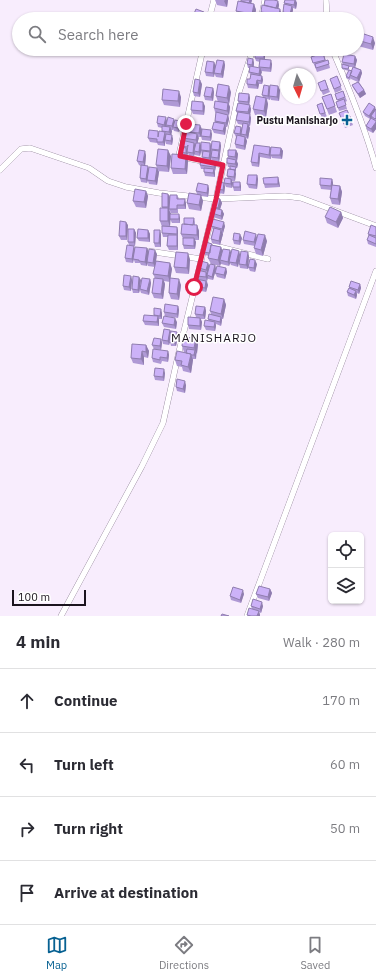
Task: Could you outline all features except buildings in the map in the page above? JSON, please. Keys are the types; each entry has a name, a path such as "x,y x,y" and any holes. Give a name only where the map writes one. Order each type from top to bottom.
{"street":[{"path":"211,12 214,0"},
{"path":"262,12 265,0"},
{"path":"326,0 327,12"},
{"path":"201,56 179,155 181,157 223,165"},
{"path":"61,616 142,466 163,423 216,199 239,92 251,56"},
{"path":"335,56 367,134 376,168"},
{"path":"0,170 21,149 30,148 89,168 108,181 126,187 159,193 216,199 285,196 301,198 376,226"},
{"path":"205,244 268,259"},
{"path":"138,249 201,260"},
{"path":"247,616 376,271"}],"place":[{"name":"Pustu Manisharjo","path":"347,120"}],"district":[{"name":"MANISHARJO","path":"214,338"}],"route":[{"path":"186,124 179,155 181,157 223,165 194,287"}]}
